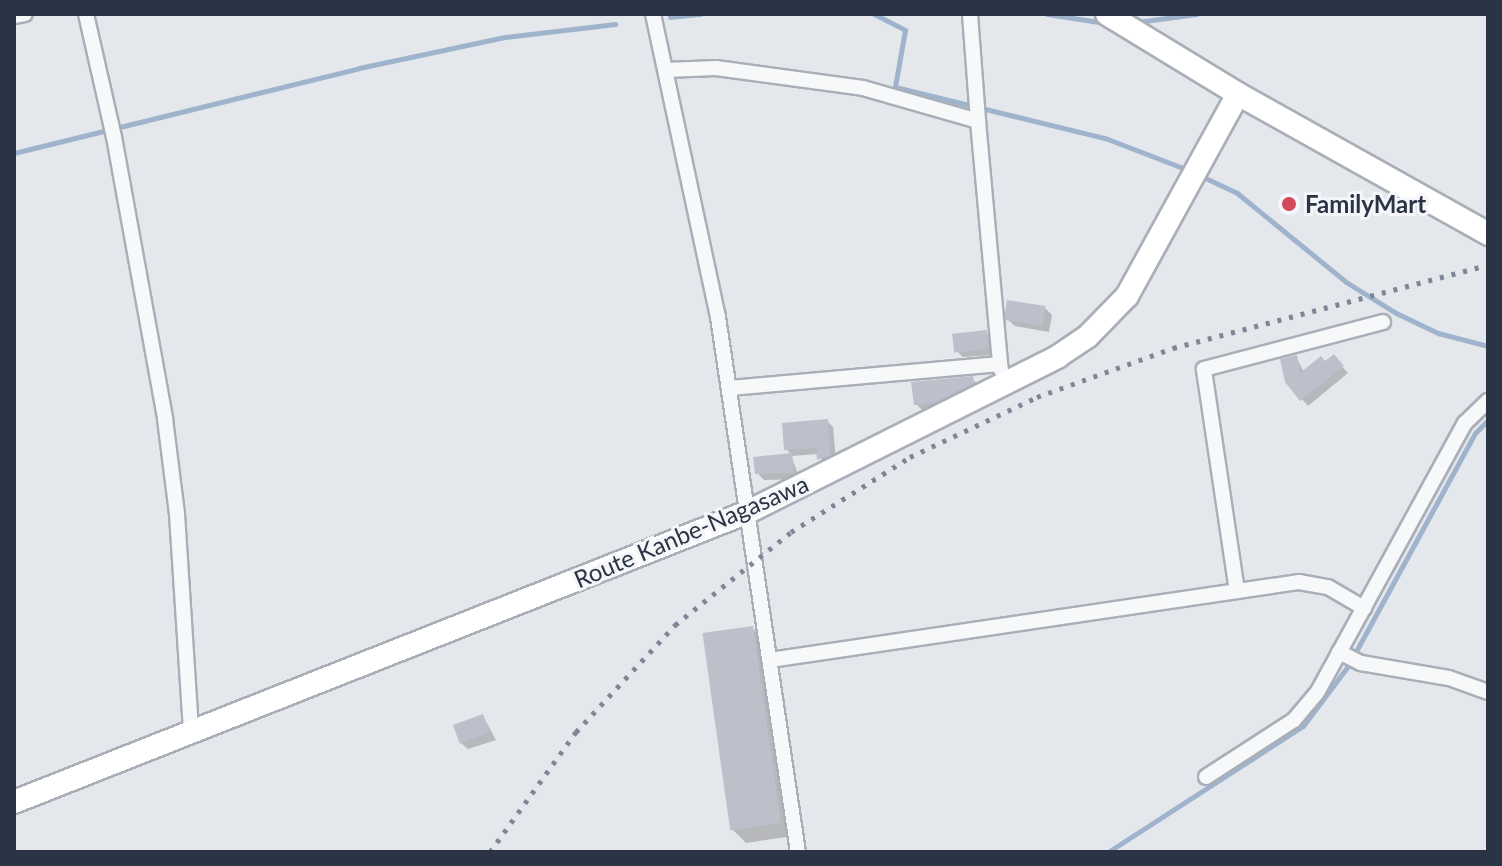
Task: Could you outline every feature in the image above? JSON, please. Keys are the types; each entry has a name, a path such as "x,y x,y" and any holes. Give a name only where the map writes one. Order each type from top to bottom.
{"main road":[{"path":"1107,14 1238,94 1488,234"},
{"name":"Route Kanbe-Nagasawa","path":"14,802 748,512 1002,375 1088,336 1118,306 1145,268 1238,94"}],"street":[{"path":"14,16 25,14"},
{"path":"86,14 114,134 167,435 191,732"},
{"path":"653,14 730,388 798,852"},
{"path":"730,388 1002,375 970,14"},
{"path":"666,70 716,68 863,88 978,119"},
{"path":"1237,591 1204,369 1383,322"},
{"path":"1206,777 1294,720 1341,653 1465,423 1488,401"},
{"path":"770,660 1237,591 1315,584 1364,608"},
{"path":"1341,653 1361,663 1449,678 1488,692"}],"building":[{"path":"1007,300 1046,306 1042,326 1004,320"},
{"path":"987,330 989,349 954,353 952,334"},
{"path":"1334,354 1344,366 1300,401 1285,382 1280,359 1297,355 1300,373 1321,356 1325,361"},
{"path":"973,376 974,383 935,403 914,405 911,382"},
{"path":"828,419 830,455 817,460 816,448 784,450 782,423"},
{"path":"792,453 794,473 755,474 753,457"},
{"path":"753,626 781,823 730,830 702,633"},
{"path":"483,714 490,733 460,744 453,725"}],"waterway":[{"path":"670,17 701,14"},
{"path":"874,14 905,30 895,87 1105,138 1188,170"},
{"path":"1047,14 1105,23"},
{"path":"1137,22 1196,14"},
{"path":"14,153 359,68 505,37 615,24"},
{"path":"1201,176 1237,193 1346,282 1396,313 1438,333 1488,346"},
{"path":"1108,852 1303,726 1348,666 1475,433 1488,420"}],"railway":[{"path":"490,852 576,732 675,625 791,532 910,457 1037,397 1173,348 1488,265"}],"place":[{"name":"FamilyMart","path":"1289,204"}]}
